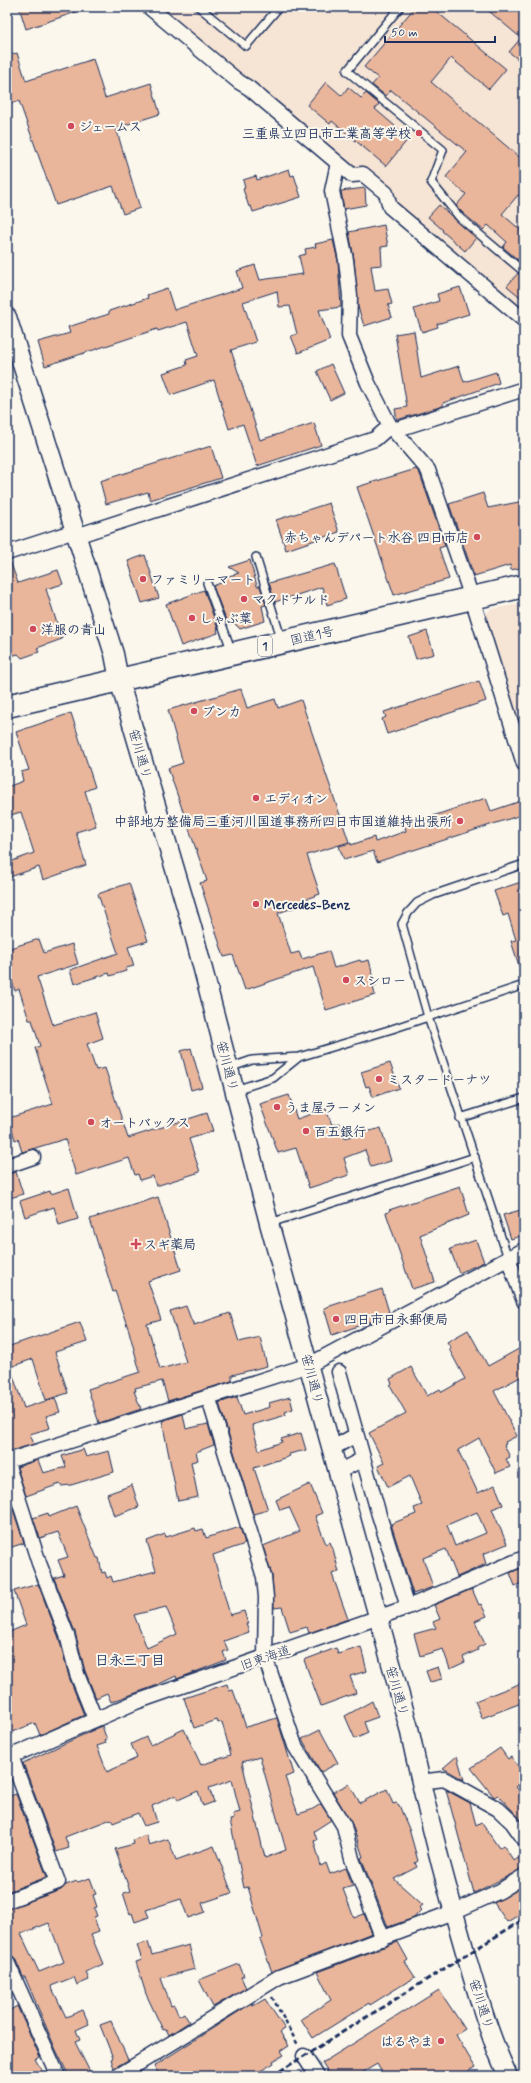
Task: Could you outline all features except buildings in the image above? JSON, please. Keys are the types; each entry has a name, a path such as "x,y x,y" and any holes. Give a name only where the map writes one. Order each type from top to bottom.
{"highway":[{"name":"国道1号","path":"7,706 524,586"}],"street":[{"path":"149,7 352,175 364,174 386,193 390,207 524,320"},
{"path":"338,163 332,191 346,260 350,296 349,336 368,384 392,427 428,470 472,598 524,764"},
{"name":"笹川通り","path":"7,317 114,654 119,680 192,927 269,1223 377,1618 409,1728 420,1782 454,1912 484,2015 508,2076"},
{"path":"7,553 76,533 375,439 392,427 401,428 524,389"},
{"path":"7,1166 33,1157"},
{"path":"95,1719 77,1674 67,1635 39,1563 7,1462 208,1396 309,1365 524,1250"},
{"path":"508,1258 524,1301"},
{"path":"339,1372 363,1459 408,1607"},
{"path":"208,1396 264,1577 266,1597 265,1657 295,1746 344,1826 352,1859 382,1939"},
{"path":"331,1449 356,1435"},
{"path":"338,1472 363,1459"},
{"name":"旧東海道","path":"9,1757 136,1702 408,1607 524,1558"},
{"path":"7,1901 58,1882 9,1757"},
{"path":"420,1782 444,1780 498,1809 512,1822 524,1839"},
{"path":"118,2076 279,1977 454,1912 472,1902 500,1891 524,1876"},
{"path":"7,1962 58,2076"},
{"path":"304,2056 317,2076"}],"lane":[{"path":"199,7 246,46 279,7"},
{"path":"400,7 347,71 443,150 432,182 460,218 524,272"},
{"path":"256,557 282,642"},
{"path":"207,583 233,654"},
{"path":"508,1258 475,1157 460,1118 428,1017 402,924 408,913 417,903 433,895 524,864"},
{"path":"229,1068 252,1060 299,1057 428,1017 524,985"},
{"path":"235,1090 273,1078 299,1057"},
{"path":"460,1118 524,1098"},
{"path":"269,1223 475,1157"}],"path":[{"path":"265,1985 304,2056"}],"shaded area":[{"name":"三重県立四日市工業高等学校","path":"158,7 524,7 524,311 396,202 395,192 365,166 354,167 274,100 239,76"},
{"path":"521,604 524,614 524,739 485,616 490,609"}],"railway":[{"path":"272,2076 524,1919"}],"place":[{"name":"ジェームス","path":"71,126"},
{"name":"三重県立四日市工業高等学校","path":"419,133"},
{"name":"赤ちゃんデパート水谷 四日市店","path":"477,537"},
{"name":"ファミリーマート","path":"143,579"},
{"name":"マクドナルド","path":"244,599"},
{"name":"しゃぶ葉","path":"192,618"},
{"name":"洋服の青山","path":"33,629"},
{"name":"ブンカ","path":"194,711"},
{"name":"エディオン","path":"256,798"},
{"name":"中部地方整備局三重河川国道事務所四日市国道維持出張所","path":"460,821"},
{"name":"Mercedes-Benz","path":"256,904"},
{"name":"スシロー","path":"346,980"},
{"name":"ミスタードーナツ","path":"379,1079"},
{"name":"うま屋ラーメン","path":"277,1107"},
{"name":"オートバックス","path":"91,1122"},
{"name":"百五銀行","path":"306,1131"},
{"name":"スギ薬局","path":"136,1244"},
{"name":"四日市日永郵便局","path":"336,1319"},
{"name":"はるやま","path":"441,2041"}],"district":[{"name":"日永三丁目","path":"130,1660"}]}
